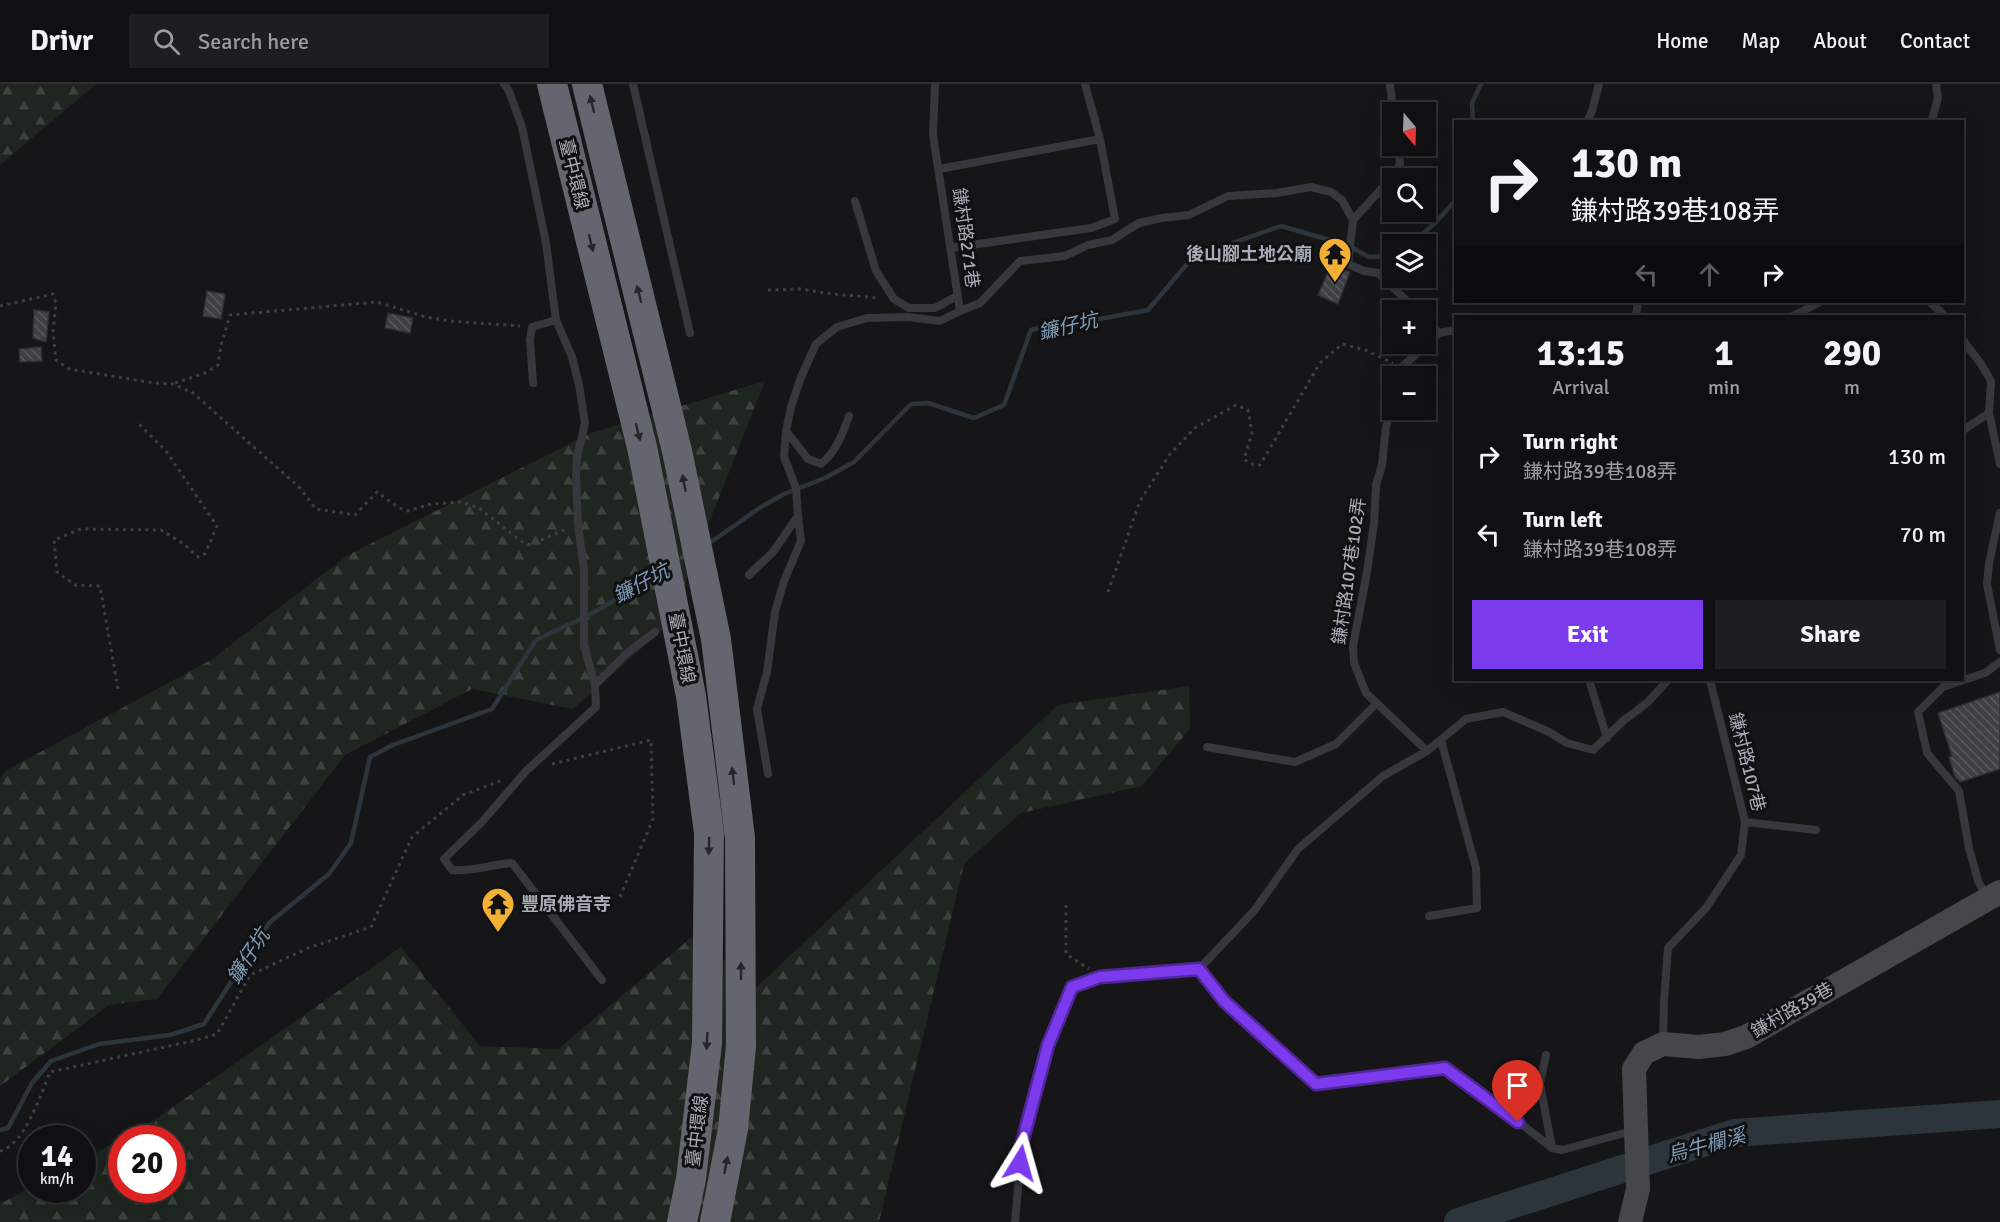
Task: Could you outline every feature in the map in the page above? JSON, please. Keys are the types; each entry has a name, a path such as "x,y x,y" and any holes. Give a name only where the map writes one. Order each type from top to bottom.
{"highway":[{"name":"臺中環線","path":"552,84 642,447 691,696 709,833 707,1043 691,1179 682,1222"},
{"name":"臺中環線","path":"588,84 674,440 716,639 740,838 741,1046 733,1129 715,1222"}],"street":[{"name":"鎌村路39巷","path":"1663,1044 1699,1047 1725,1044 1746,1037 1994,895"},
{"path":"1630,1222 1638,1189 1634,1069 1644,1053 1663,1044"}],"lane":[{"path":"504,84 522,127 546,243 556,320 572,357 585,423 577,457 578,524 584,572 584,645 595,685 596,707 526,771 482,822 444,859 452,870 466,872 497,864 513,863 602,980"},
{"path":"633,84 690,333"},
{"name":"鎌村路271巷","path":"768,774 757,709 767,672 775,612 784,581 801,541 796,488 784,457 791,406 801,377 816,344 837,327 867,318 908,317 940,321 960,311 933,135 935,84"},
{"path":"950,248 1091,228 1115,219 1100,139 1085,84"},
{"path":"1390,84 1392,102"},
{"path":"1588,120 1599,84"},
{"path":"1931,120 1938,98 1936,84"},
{"path":"939,169 1100,139"},
{"path":"1353,220 1394,175 1400,164 1399,156"},
{"path":"960,311 980,303 1020,261 1065,256 1088,244 1112,240 1139,223 1189,215 1228,196 1277,193 1311,187 1331,192 1342,200 1353,220 1348,264 1364,272 1378,273 1406,300"},
{"path":"855,201 876,271 894,299 909,308 935,308 957,296"},
{"path":"1795,315 1818,303"},
{"path":"1931,303 1944,315"},
{"path":"533,383 530,340 532,327 556,320"},
{"path":"1436,330 1439,333"},
{"path":"1407,366 1439,333 1454,330"},
{"path":"1964,342 1991,381 1989,413 2000,464"},
{"path":"1991,381 2000,377"},
{"path":"1964,430 1989,413"},
{"path":"786,431 808,459 821,464 828,458 841,437 849,416"},
{"name":"鎌村路107巷102弄","path":"1388,420 1382,465 1376,485 1374,523 1367,572 1353,646 1354,663 1366,693 1427,751"},
{"path":"2000,513 1989,563 1987,584 2000,650"},
{"path":"749,575 773,552 798,516"},
{"path":"595,685 627,653 655,632"},
{"path":"1964,680 1985,672 2000,662"},
{"path":"1589,681 1607,738"},
{"path":"1015,1222 1022,1143 1048,1045 1072,987 1100,977 1199,969 1254,911 1298,849 1383,776 1427,751 1466,719 1503,712 1547,731 1567,743 1593,750 1648,702 1667,681"},
{"name":"鎌村路107巷","path":"1663,1044 1668,948 1707,908 1741,855 1745,822 1710,681"},
{"path":"1960,681 1943,687 1918,712 1927,753 1959,791 1969,848 1978,880 1994,895"},
{"path":"1208,747 1295,762 1336,744 1377,703"},
{"path":"1430,916 1478,908 1476,868 1441,740"},
{"path":"1745,822 1816,830"},
{"path":"1199,969 1224,1001 1316,1084 1445,1068 1552,1148 1562,1150 1636,1140"},
{"path":"1546,1055 1540,1084 1552,1148"}],"path":[{"path":"768,290 800,289 894,299"},
{"path":"0,306 53,294 56,304 53,331 56,360 69,369 173,384 193,393 300,489 316,509 355,515 377,492 399,508 408,511 431,504 460,502 479,508 521,542 530,545 578,524"},
{"path":"173,384 205,373 218,365 230,315 377,302 426,317 449,321 532,327"},
{"path":"1108,592 1140,501 1170,454 1195,428 1236,405 1248,410 1252,433 1244,459 1250,464 1260,465 1320,363 1342,344 1365,350 1391,366"},
{"path":"118,689 100,586 75,585 57,572 54,540 81,528 160,530 184,544 198,557 205,554 217,526 166,451 139,424"},
{"path":"0,1151 21,1137 50,1072 218,1034 250,975 308,948 371,927 412,837 463,795 526,771 651,740 653,819 620,897"},
{"path":"1066,905 1066,954 1100,977"}],"green space":[{"path":"0,84 96,84 0,165"},
{"path":"765,381 669,624 573,709 472,689 345,755 157,999 109,1005 0,1086 0,780 5,771 211,660 348,555 591,433"},
{"path":"1189,686 1190,729 1142,786 1021,813 964,864 879,1222 0,1222 0,1202 18,1194 18,1203 96,1203 96,1153 108,1146 108,1203 186,1203 186,1125 147,1125 401,947 480,1046 558,1049 704,927 747,996 1058,705"}],"building":[{"name":"後山腳土地公廟","path":"1331,265 1350,272 1338,304 1318,295"},
{"path":"207,291 225,294 221,319 203,316"},
{"path":"34,310 49,312 46,342 33,338"},
{"path":"388,313 413,318 410,333 385,328"},
{"path":"41,347 42,361 20,362 19,349"},
{"path":"2000,692 2000,769 1960,782 1955,777 1949,757 1952,756 1938,713"}],"waterway":[{"name":"鐮仔坑","path":"1473,120 1472,103 1481,84"},
{"name":"鐮仔坑","path":"1423,234 1454,202"},
{"name":"鐮仔坑","path":"708,544 784,494 825,478 854,462 911,404 928,403 974,418 1004,405 1031,330 1148,310 1193,257 1281,226 1347,245 1369,257 1382,256"},
{"name":"鐮仔坑","path":"0,1130 8,1128 32,1083 51,1061 99,1044 170,1035 204,1024 269,923 329,874 351,843 370,757 393,745 492,709 536,640 589,615 658,575"},
{"name":"烏牛欄溪","path":"1458,1222 1734,1133 2000,1114"}],"place":[{"name":"後山腳土地公廟","path":"1335,283"},
{"name":"豐原佛音寺","path":"498,933"}],"route":[{"path":"1020,1163 1022,1143 1048,1045 1072,987 1100,977 1199,969 1224,1001 1316,1084 1445,1068 1518,1122"}]}
